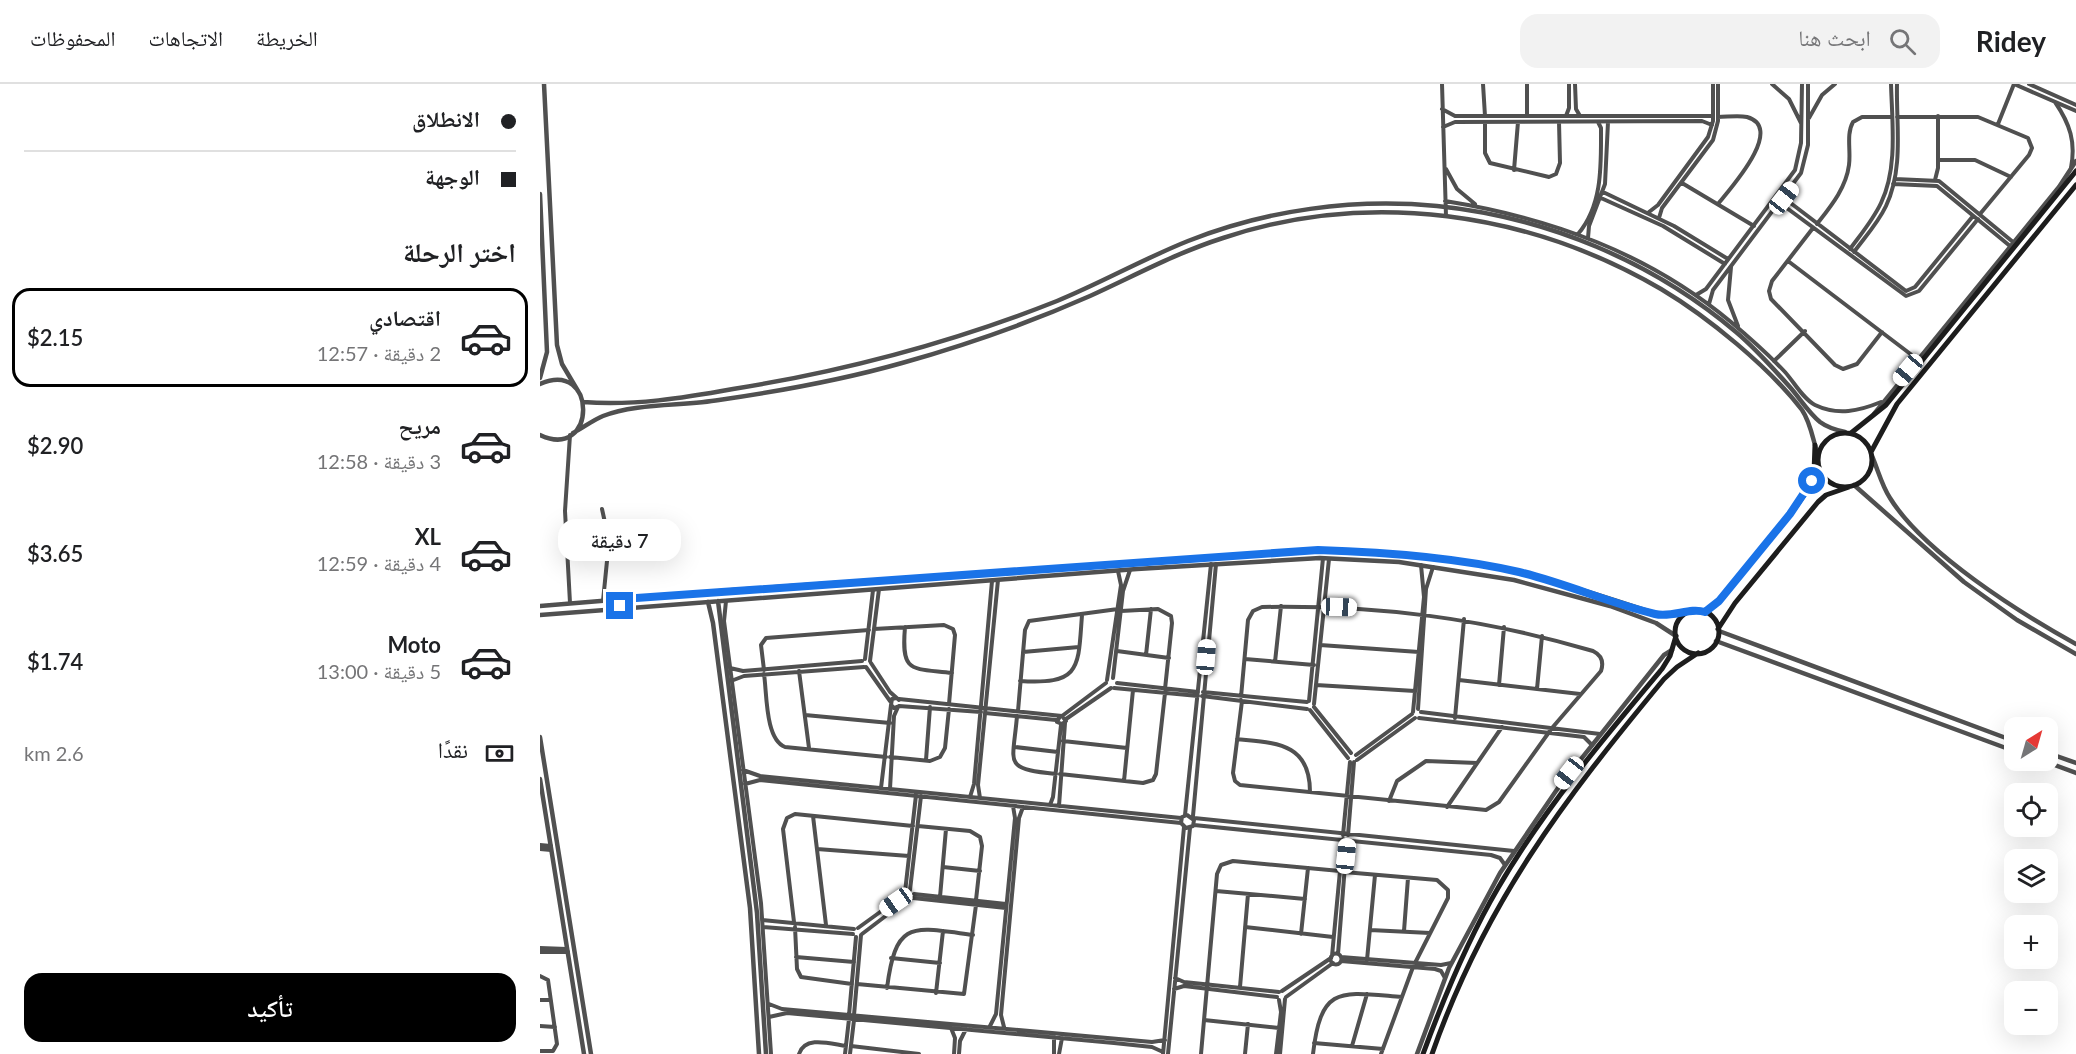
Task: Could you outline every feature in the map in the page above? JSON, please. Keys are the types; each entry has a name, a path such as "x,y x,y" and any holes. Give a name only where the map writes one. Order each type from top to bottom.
{"main road":[{"path":"1852,486 1830,482 1819,467 1818,456 1822,445 1830,437 1848,433 1880,411 2058,197 2073,170"},
{"path":"1432,1054 1462,976 1484,930 1535,844 1570,795 1664,679 1698,653 1709,650 1716,642 1718,630 1735,603 1818,502 1826,495 1852,486 1870,472 1872,454 1888,417 2076,185"},
{"path":"1880,411 1888,417"},
{"path":"1848,433 1864,440 1872,454"},
{"path":"1812,481 1815,445"},
{"path":"1705,612 1733,585 1790,514 1819,467"},
{"path":"1423,1054 1454,973 1495,893 1595,743 1662,669 1672,650 1677,623 1688,612 1705,612 1714,618 1718,630"},
{"path":"1676,636 1682,647 1698,653"}],"street":[{"path":"544,84 557,345 562,364 583,402 583,421 572,434 565,511 570,603"},
{"path":"1442,84 1446,216"},
{"path":"1484,84 1485,116"},
{"path":"1527,84 1527,116"},
{"path":"1565,116 1569,108 1569,84"},
{"path":"1575,84 1576,109 1581,116"},
{"path":"1659,218 1658,209 1706,141 1715,117 1713,84"},
{"path":"1649,212 1658,209 1682,183 1713,140 1719,84"},
{"path":"1772,84 1790,99 1802,126"},
{"path":"1696,295 1706,289 1795,170 1800,154 1805,84"},
{"path":"1709,305 1711,293 1784,198 1798,178 1805,162 1808,119 1805,84"},
{"path":"1808,119 1819,99 1836,84"},
{"path":"1854,252 1879,219 1895,179 1891,84"},
{"path":"1850,249 1886,200 1897,84"},
{"path":"1998,124 2014,84 2076,111"},
{"path":"2029,84 2076,105"},
{"path":"2054,102 2067,122 2073,137 2073,170"},
{"path":"1569,108 1576,109"},
{"path":"1442,109 1455,116 1751,119 1758,127 1760,140 1756,154 1718,204"},
{"path":"1455,116 1455,122"},
{"path":"1935,180 1938,160 1938,116"},
{"path":"1882,332 1857,364 1843,369 1835,365 1805,331 1773,301 1769,293 1772,281 1839,194 1847,176 1852,122 1860,117 1972,117 2023,134 2031,142 2029,156 1980,214"},
{"path":"1443,128 1455,122 1702,121 1712,125"},
{"path":"1485,122 1487,160 1495,166 1549,177 1556,174 1560,163 1559,122"},
{"path":"1514,170 1518,122"},
{"path":"1578,234 1600,182 1601,131 1598,122"},
{"path":"1588,238 1589,229 1603,192 1609,122"},
{"path":"1938,160 1978,161 2012,177"},
{"path":"1874,416 1881,402 2073,170 2076,161"},
{"path":"1444,165 1457,189 1478,206"},
{"path":"1895,179 1935,180 1962,203 1975,218 2012,244"},
{"path":"1682,183 1754,226"},
{"path":"1893,184 1935,185 1980,214 2012,244"},
{"path":"1603,192 1649,212 1727,261"},
{"path":"540,194 548,352 540,378"},
{"path":"1601,198 1663,226 1727,261"},
{"path":"1784,198 1815,226 1876,272 1906,291 1914,288 1927,276 1975,218"},
{"path":"1780,203 1801,215"},
{"path":"583,402 624,403 674,399 842,370 899,356 1007,320 1077,293 1183,243 1248,221 1289,212 1349,205 1446,204 1478,206 1535,219 1578,234 1644,262 1696,295 1740,329 1774,361 1823,424 1848,433"},
{"path":"1446,204 1534,225 1593,245 1636,265 1716,316 1758,353 1805,401 1822,408 1846,412 1881,402"},
{"path":"1418,205 1418,213"},
{"path":"540,435 555,440 572,434 609,414 706,402 831,381 952,348 1052,312 1175,255 1249,230 1332,215 1418,213 1505,225 1558,241 1636,276 1677,298 1754,361 1790,398 1805,417 1818,456"},
{"path":"1583,226 1589,229"},
{"path":"1830,237 1854,252 1876,272"},
{"path":"1788,261 1917,359"},
{"path":"1731,266 1728,300 1740,329"},
{"path":"1706,289 1711,293"},
{"path":"1774,361 1805,331"},
{"path":"540,384 550,380 562,381 578,391"},
{"path":"1790,398 1795,393"},
{"path":"1872,454 1888,496 1897,508 1965,572 2007,603 2076,644"},
{"path":"1852,486 1888,514 1964,582 2017,620 2076,654"},
{"path":"1888,514 1897,508"},
{"path":"602,509 609,541 603,601 607,605 604,610"},
{"path":"540,606 1135,561 1318,550 1467,562 1539,577 1654,613 1676,615 1688,612"},
{"path":"1310,706 1326,559"},
{"path":"540,615 1137,569 1326,559 1421,565 1538,586 1619,609 1651,621 1676,636"},
{"path":"1153,560 1154,568"},
{"path":"1449,569 1450,560"},
{"path":"1135,561 1137,569"},
{"path":"1467,562 1464,567 1467,572"},
{"path":"1165,1053 1164,1040 1179,911 1193,817 1194,761 1214,564"},
{"path":"1416,714 1415,691 1424,613 1424,578 1421,565"},
{"path":"1416,714 1426,589 1433,567"},
{"path":"1112,688 1109,680 1124,587 1130,570"},
{"path":"1118,571 1121,585 1120,610"},
{"path":"982,800 978,785 980,746 995,580"},
{"path":"821,584 819,589 822,594"},
{"path":"804,585 804,595"},
{"path":"730,668 739,671 764,672 865,667 870,662 876,589"},
{"path":"622,599 620,605 623,609"},
{"path":"718,601 735,767"},
{"path":"726,601 724,621 763,927 771,1054"},
{"path":"708,602 757,913 759,1054"},
{"path":"1619,609 1621,602"},
{"path":"1275,662 1281,606"},
{"path":"1281,606 1321,606 1424,613 1504,627 1593,651 1601,658 1600,671 1552,728 1496,805 1480,810 1237,783 1233,776 1251,614 1259,608 1281,606"},
{"path":"1310,706 1316,685 1321,606"},
{"path":"1146,655 1151,609"},
{"path":"1120,610 1166,610 1172,619 1155,777 1147,783 1018,768 1014,761 1025,627 1032,620 1120,610"},
{"path":"1651,621 1654,613"},
{"path":"1020,681 1050,682 1061,678 1075,668 1082,615"},
{"path":"1455,718 1464,619"},
{"path":"944,625 953,629 955,635 944,752 937,759 888,757 785,747 775,740 761,645 766,638 905,627 944,625"},
{"path":"905,627 903,651 909,664 918,669 952,673"},
{"path":"1499,684 1504,627"},
{"path":"871,629 863,660 865,667 891,703 898,706 949,707"},
{"path":"1718,630 2004,737"},
{"path":"1059,806 1058,752 1062,720 1109,680 1117,651 1116,636"},
{"path":"1537,689 1542,636"},
{"path":"1716,642 2004,747"},
{"path":"1749,653 1752,643"},
{"path":"1320,645 1419,652"},
{"path":"1023,652 1079,647"},
{"path":"1416,1054 1452,963 1505,865 1600,734 1664,655 1672,650"},
{"path":"1117,651 1169,658"},
{"path":"1245,659 1314,665"},
{"path":"731,681 741,676 764,672 863,660 870,662 898,699 881,788"},
{"path":"799,670 809,748"},
{"path":"1109,680 1143,689 1310,706 1353,758 1332,959"},
{"path":"1459,680 1581,694"},
{"path":"891,703 898,699 1062,720 1117,683"},
{"path":"1316,685 1415,691"},
{"path":"1112,688 1143,689"},
{"path":"1124,781 1133,690"},
{"path":"890,789 888,757 891,703"},
{"path":"926,760 930,707"},
{"path":"1416,714 1584,737 1595,743"},
{"path":"1353,758 1416,714 1600,734"},
{"path":"805,715 890,723"},
{"path":"1050,805 1063,741 1062,720"},
{"path":"1447,807 1502,727"},
{"path":"540,737 591,1054"},
{"path":"1237,739 1280,743 1289,747 1307,770 1310,792"},
{"path":"1063,741 1127,748"},
{"path":"970,797 980,746"},
{"path":"1015,747 1058,752"},
{"path":"2058,757 2076,763"},
{"path":"1165,1053 1175,978 1183,821 1194,761"},
{"path":"1389,801 1395,783 1426,761 1477,763"},
{"path":"2058,766 2076,773"},
{"path":"743,770 760,776 890,789 918,795 970,797 1012,806 1183,821 1192,826 1294,832 1393,842 1494,855 1505,865"},
{"path":"540,779 584,1054"},
{"path":"745,784 760,780 1050,805 1102,813"},
{"path":"542,789 548,788"},
{"path":"854,984 857,933 907,892 918,795"},
{"path":"990,1026 996,1014 1004,953 1013,856 1015,818 1012,806"},
{"path":"1004,1027 1001,1017 1006,906 1019,818 1023,807"},
{"path":"792,815 813,816 970,831 980,837 982,846 980,871 966,993 960,996 804,979 798,972 783,826 785,820 792,815"},
{"path":"813,816 826,925"},
{"path":"1183,821 1193,817 1294,832"},
{"path":"908,899 909,856 915,826"},
{"path":"940,897 946,829"},
{"path":"1393,842 1514,851"},
{"path":"540,847 551,848"},
{"path":"817,849 909,856"},
{"path":"1201,1054 1218,871 1227,861 1437,880 1448,890 1448,898 1414,965 1382,1052 1352,1046 1314,1043"},
{"path":"943,867 980,871"},
{"path":"1301,934 1308,868"},
{"path":"1340,957 1342,871"},
{"path":"1367,960 1375,874"},
{"path":"1404,932 1408,878"},
{"path":"1216,891 1305,899"},
{"path":"907,892 914,896 1006,906"},
{"path":"1240,987 1248,894"},
{"path":"762,920 857,933 914,896 940,897 976,903"},
{"path":"563,921 570,920"},
{"path":"763,927 826,925 857,933"},
{"path":"1245,927 1334,938"},
{"path":"886,988 891,958 897,944 908,934 926,929 973,935"},
{"path":"1370,930 1430,933"},
{"path":"936,993 943,931"},
{"path":"850,1054 857,933"},
{"path":"540,950 568,951"},
{"path":"796,957 854,962"},
{"path":"1175,978 1184,982 1286,998 1332,959 1340,957 1414,965 1452,963"},
{"path":"1278,1054 1278,998 1281,992 1332,959 1340,957 1414,965 1438,970 1445,978"},
{"path":"891,958 940,963"},
{"path":"540,976 548,980 556,1048 551,1052 540,1051"},
{"path":"1174,989 1184,986 1207,986 1281,992 1286,998 1278,1054"},
{"path":"1313,1054 1318,1018 1329,1002 1346,994 1402,997"},
{"path":"1352,1046 1367,994"},
{"path":"759,998 766,1054"},
{"path":"540,1000 551,1000"},
{"path":"769,1004 790,1011 929,1024 1004,1027 1114,1040 1152,1047 1165,1053"},
{"path":"769,1017 790,1011"},
{"path":"1204,1020 1279,1028"},
{"path":"929,1024 1062,1038 1155,1042 1164,1040"},
{"path":"1245,1054 1248,1024"},
{"path":"540,1026 555,1027"},
{"path":"951,1028 955,1041 954,1054"},
{"path":"959,1054 960,1041 966,1029"},
{"path":"580,1032 588,1031"},
{"path":"1054,1037 1054,1054"},
{"path":"1059,1054 1062,1038"},
{"path":"799,1054 802,1047 809,1043 920,1054"},
{"path":"845,1054 849,1046"}],"route":[{"path":"620,606 622,599 733,590 1318,550 1401,554 1494,567 1575,588 1654,613 1676,615 1692,610 1705,612 1733,585 1803,497 1812,481"}]}
